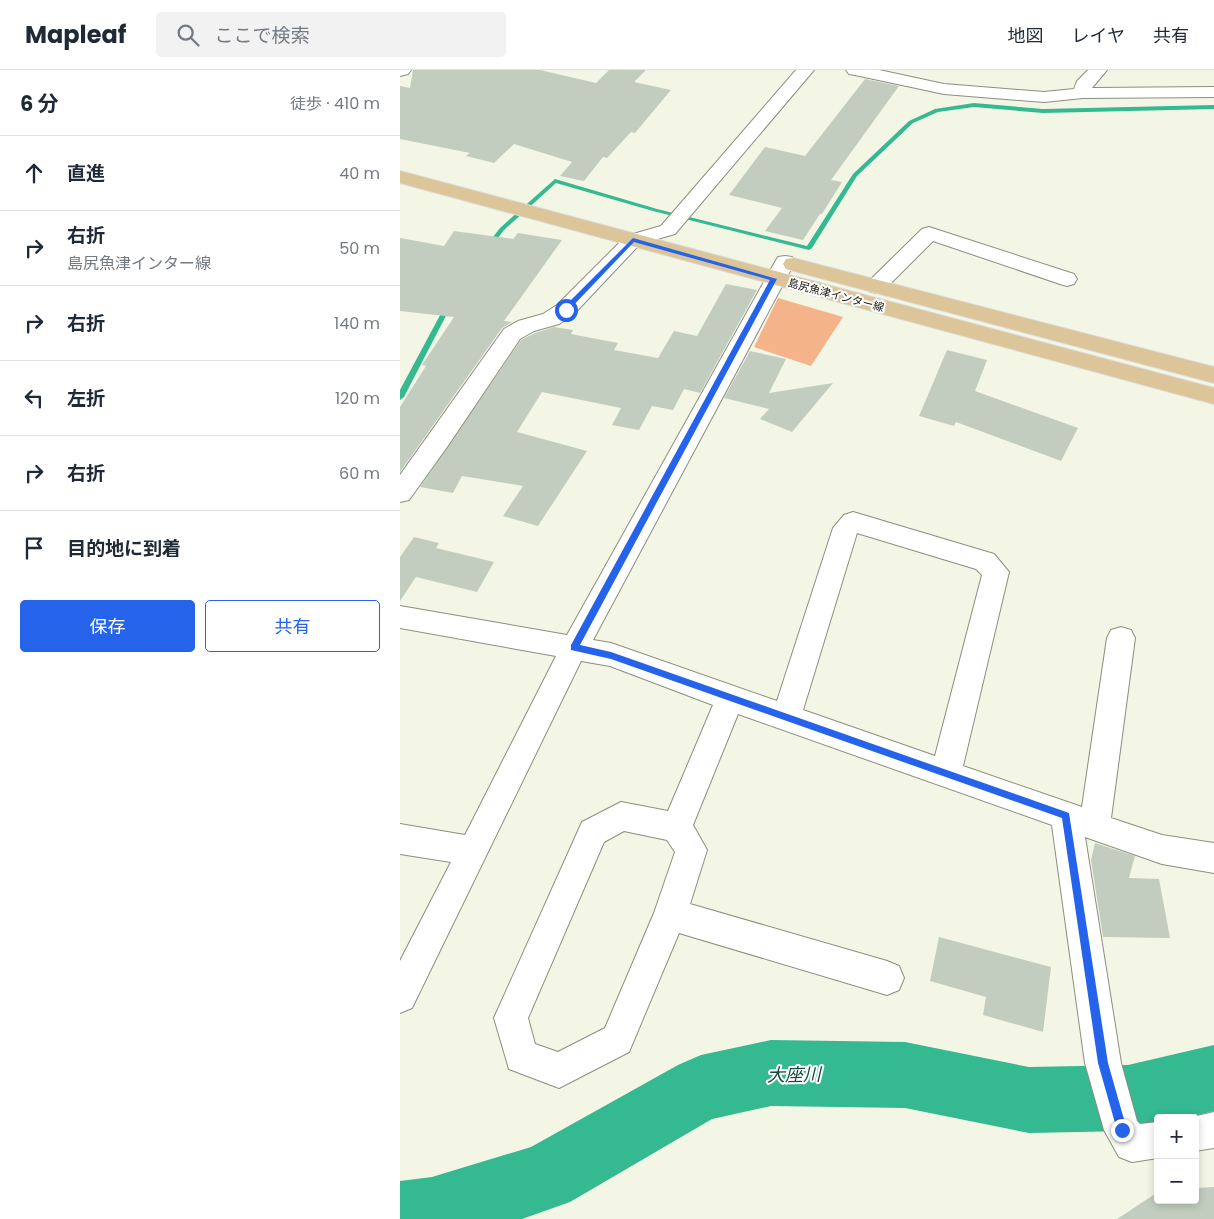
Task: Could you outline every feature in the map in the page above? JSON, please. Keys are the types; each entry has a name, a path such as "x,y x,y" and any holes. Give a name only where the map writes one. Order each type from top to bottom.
{"main road":[{"name":"島尻魚津インター線","path":"400,159 668,230 779,270 1214,396"},
{"name":"島尻魚津インター線","path":"400,177 633,240 779,270 876,286 1214,375"}],"street":[{"path":"400,493 439,441 512,334 526,326 551,319 566,310 633,240 668,230 805,70"},
{"path":"855,70 944,89 1044,97 1083,94 1214,92"},
{"path":"1083,94 1083,85 1098,70"},
{"path":"876,286 929,233 1067,280"},
{"path":"400,996 574,648 779,270"},
{"path":"786,717 846,528 853,522 985,561 996,572 946,773"},
{"path":"400,617 611,655 730,699 946,773 1152,847 1193,857 1214,858"},
{"path":"1095,826 1121,638"},
{"path":"677,827 730,699"},
{"path":"620,816 677,827 691,850 670,914 617,1040 559,1070 521,1058 511,1018 593,832 620,816"},
{"path":"1066,816 1103,1063 1122,1130 1132,1144 1154,1141"},
{"path":"400,839 473,851"},
{"path":"670,914 887,978"},
{"path":"1199,1132 1214,1130"}],"shaded area":[{"path":"778,298 843,317 811,366 754,347"}],"building":[{"path":"413,70 540,70 596,83 609,70 646,70 634,82 671,90 635,133 631,132 607,158 603,157 584,181 560,176 572,162 514,144 494,163 466,156 470,153 400,139 400,86 410,88"},
{"path":"865,79 899,86 831,180 842,182 822,214 820,214 803,240 765,231 782,208 729,195 765,147 805,156"},
{"path":"454,231 513,239 518,233 562,240 504,321 512,322 502,328 400,472 400,407 426,366 422,365 454,317 400,311 400,238 444,246"},
{"path":"726,284 757,290 700,393 684,389 673,410 652,406 639,430 612,425 621,408 542,392 517,432 587,451 538,526 503,516 523,486 462,476 453,493 420,487 521,340 554,327 573,330 571,334 618,343 614,350 658,358 674,331 697,336"},
{"path":"947,350 987,360 975,391 1078,428 1061,461 956,422 954,426 919,416"},
{"path":"750,351 786,359 769,393 833,383 792,432 760,419 769,409 724,398"},
{"path":"414,537 439,543 436,548 494,562 477,592 416,577 400,601 400,557"},
{"path":"1095,843 1135,856 1129,878 1159,879 1170,938 1103,937 1091,860"},
{"path":"939,937 1051,967 1043,1032 983,1015 986,997 930,981"},
{"path":"1214,1187 1214,1219 1117,1219 1154,1195 1154,1204 1199,1204 1199,1188"}],"waterway":[{"path":"489,246 502,229 555,181 655,210 809,248 855,175 911,122 937,110 974,105 1043,111 1214,107"},
{"path":"400,397 448,306"},
{"name":"大座川","path":"400,1216 432,1212 545,1177 701,1088 771,1073 905,1075 1029,1100 1128,1098 1214,1078"}],"route":[{"path":"566,310 633,240 774,279 574,648 611,655 730,699 1066,816 1103,1063 1122,1130"}]}
